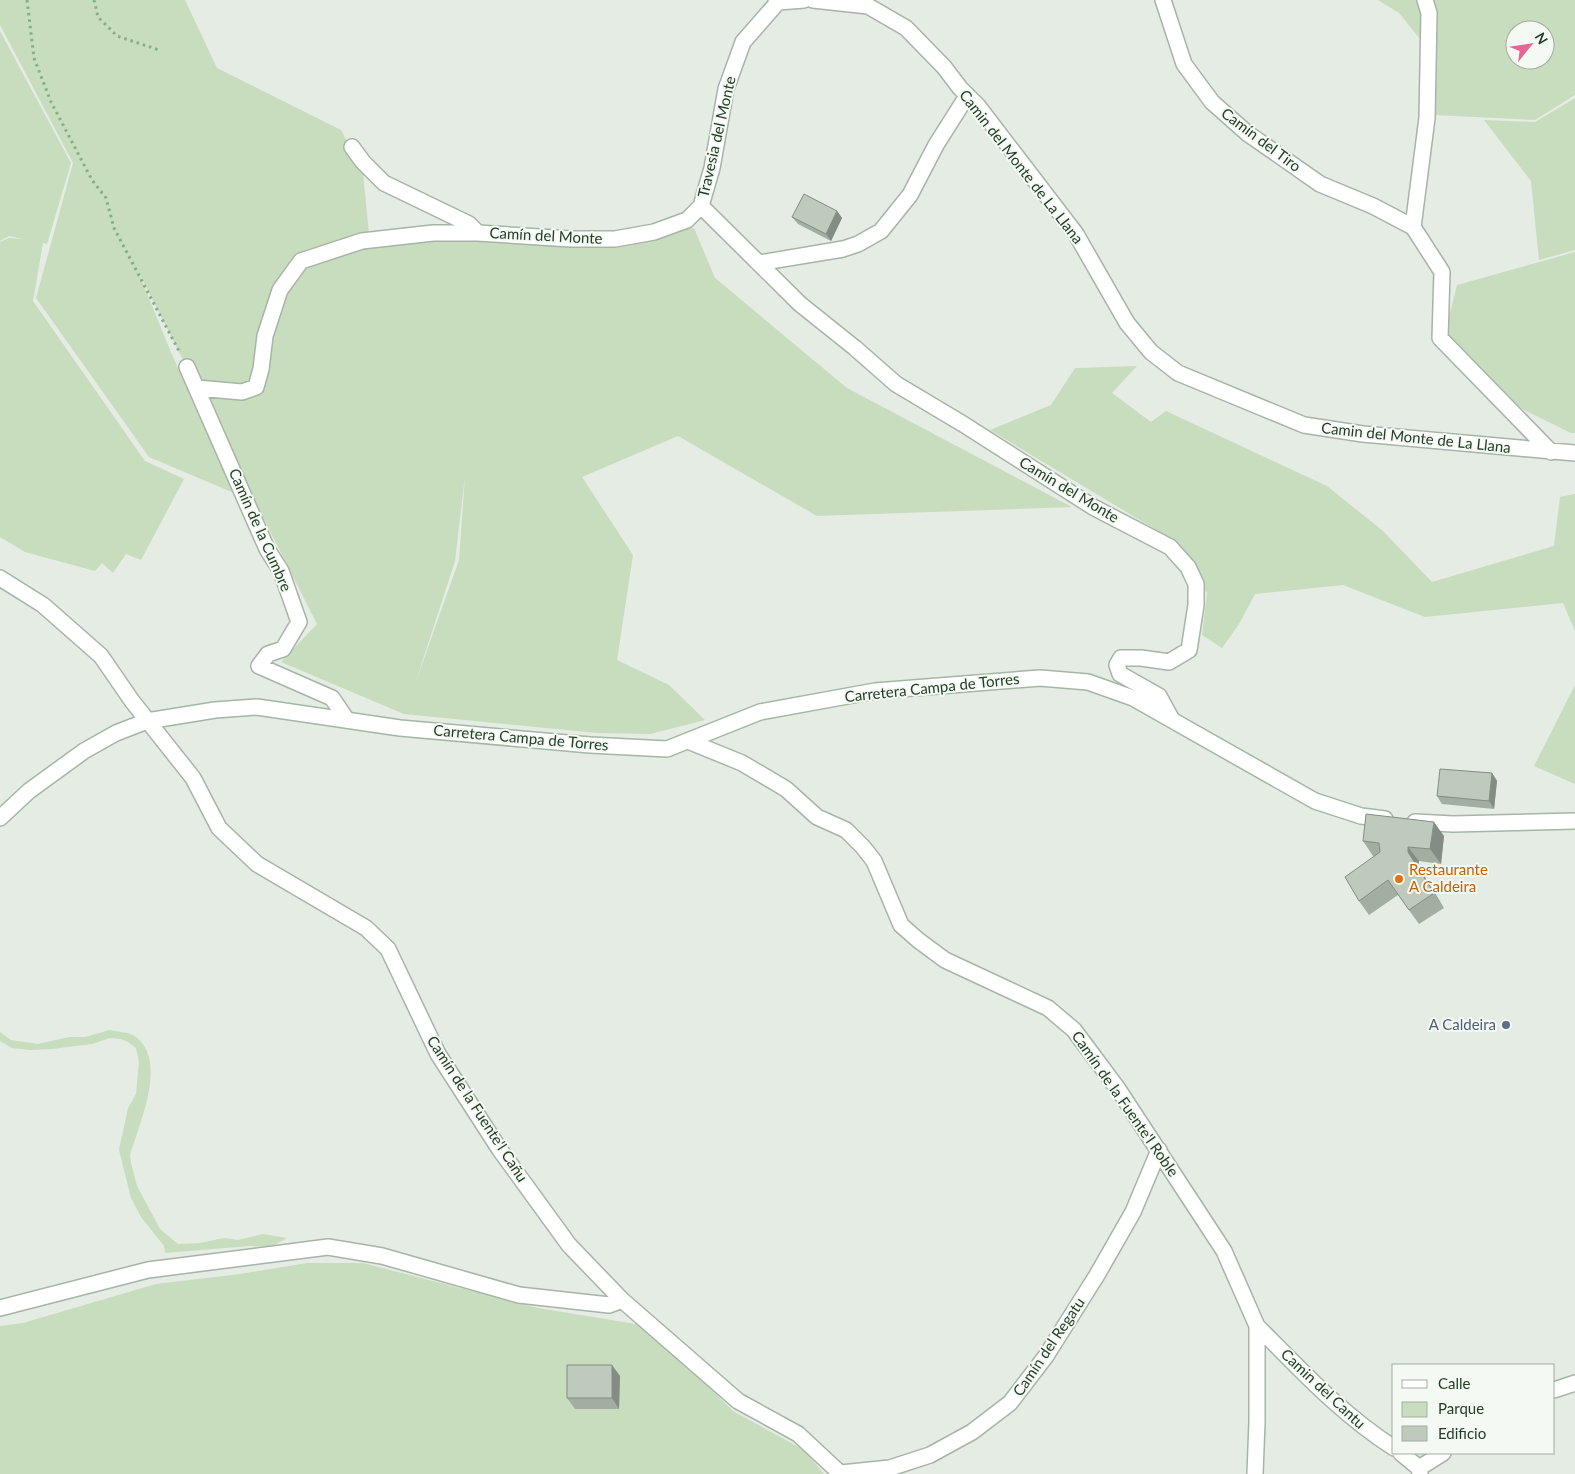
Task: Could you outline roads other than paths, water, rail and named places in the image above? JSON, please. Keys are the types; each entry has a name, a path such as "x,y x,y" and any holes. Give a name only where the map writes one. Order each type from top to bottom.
{"street":[{"path":"777,1 804,0"},
{"name":"Camin del Monte de La Llana","path":"813,0 868,6 906,28 978,106 1076,234 1127,323 1151,352 1178,373 1304,425 1363,434 1575,453"},
{"name":"Camín del Tiro","path":"1163,0 1184,64 1212,102 1246,133 1320,184 1373,206 1413,227 1442,272 1440,338 1552,452"},
{"path":"1413,227 1426,118 1429,13 1425,0"},
{"name":"Travesia del Monte","path":"759,263 701,206 712,168 726,89 742,42 777,1"},
{"path":"759,263 843,248 858,244 880,231 910,196 936,145 967,96"},
{"name":"Camín del Monte","path":"352,147 363,162 384,183 469,224 478,233 571,240 615,239 654,232 687,220 701,206"},
{"path":"197,388 242,392 256,387 261,369 265,336 280,290 301,261 362,242 433,234 478,233"},
{"name":"Camín del Monte","path":"759,263 800,304 896,384 963,424 1093,507 1170,547 1188,567 1196,584 1196,604 1188,650 1169,662 1140,658 1121,658 1117,665 1120,674 1159,696 1171,718"},
{"name":"Camín de la Cumbre","path":"188,367 267,549 281,571 299,622 282,649 268,654 259,666 332,698 347,720"},
{"name":"Camín de la Fuente'l Cañu","path":"0,578 43,605 101,656 147,721 193,778 219,828 257,864 366,928 388,949 438,1054 500,1150 569,1245 622,1300 738,1401 798,1434 841,1474"},
{"name":"Carretera Campa de Torres","path":"0,818 29,791 84,751 116,733 147,721 215,710 257,707 400,728 667,750 760,712 875,691 1040,678 1088,682 1133,698 1315,801 1361,816 1452,824 1575,821"},
{"name":"Camín de la Fuente'l Roble","path":"688,742 742,763 786,789 817,817 846,830 874,861 901,925 918,940 945,960 1048,1008 1074,1030 1118,1089 1224,1251 1257,1326 1255,1474"},
{"name":"Camín del Regatu","path":"841,1474 890,1468 930,1455 972,1432 1010,1403 1046,1356 1097,1275 1133,1212 1159,1150"},
{"path":"0,1308 148,1270 328,1247 382,1256 519,1295 609,1305 622,1300"},
{"name":"Camin del Cantu","path":"1257,1326 1336,1405 1367,1431 1392,1447"},
{"path":"1555,1390 1575,1383"},
{"path":"1402,1454 1419,1471 1442,1454"}],"place":[{"name":"Restaurante A Caldeira","path":"1399,879"},
{"name":"A Caldeira","path":"1506,1025"}]}
